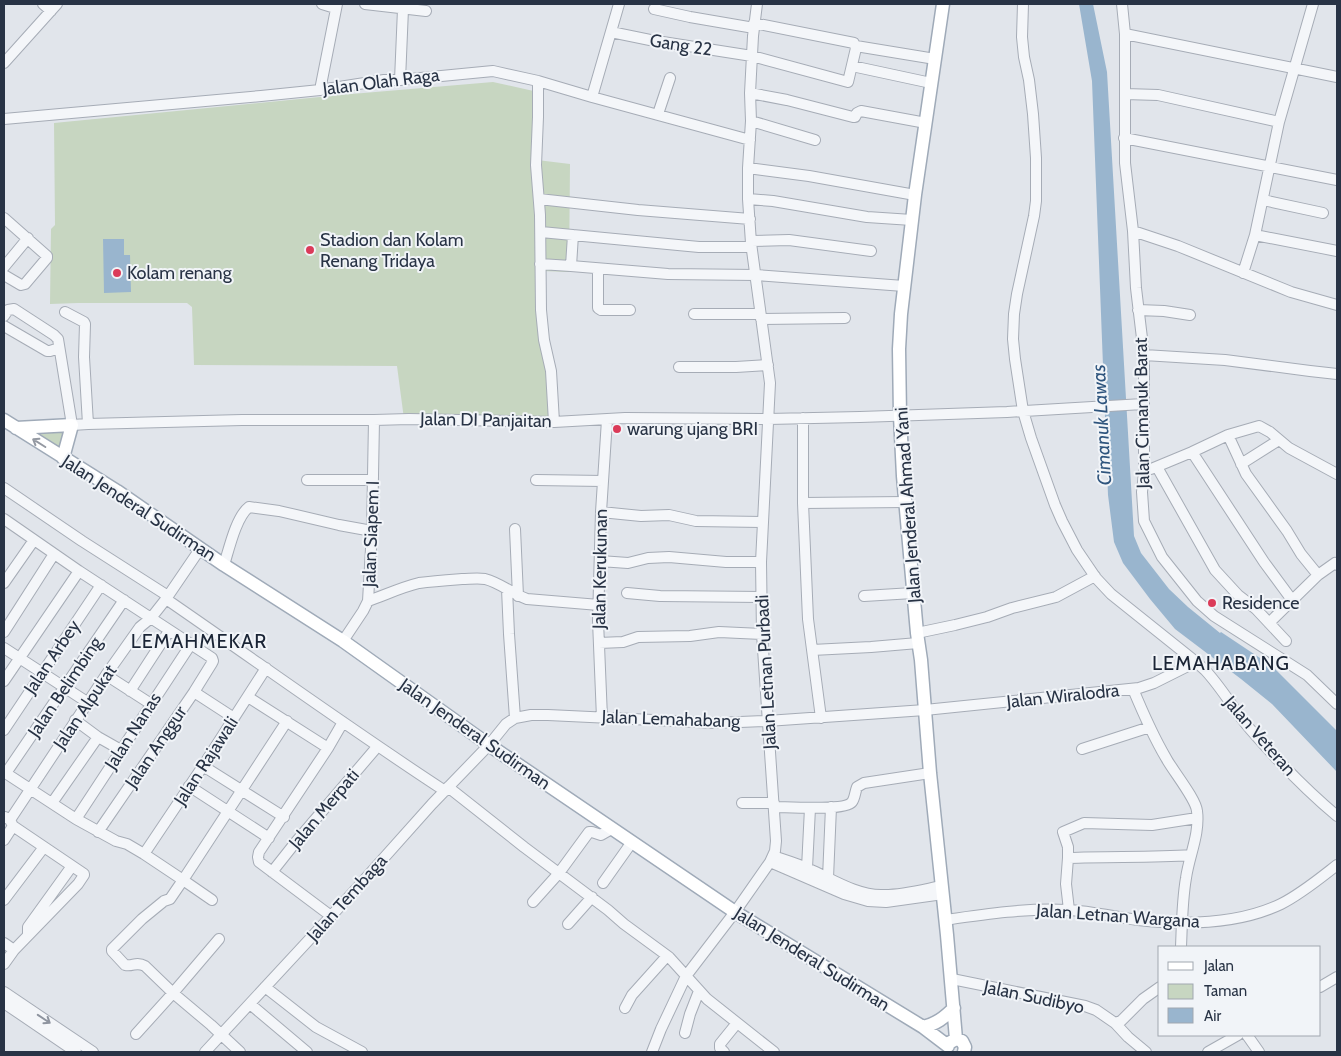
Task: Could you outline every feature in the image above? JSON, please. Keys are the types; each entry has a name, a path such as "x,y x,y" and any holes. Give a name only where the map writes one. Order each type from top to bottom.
{"main road":[{"name":"Jalan Jenderal Ahmad Yani","path":"943,4 915,195 901,314 899,349 900,416 917,638 952,979 954,1008 951,1046"},
{"name":"Jalan Jenderal Sudirman","path":"4,420 117,491 224,565 343,641 489,745 735,912 951,1046"},
{"path":"16,428 72,425 63,458"},
{"path":"923,1027 934,1025 954,1008"},
{"path":"951,1046 962,1041 965,1047 964,1052"}],"street":[{"path":"320,90 336,6 322,4"},
{"path":"365,4 426,11"},
{"path":"592,97 619,4"},
{"name":"Jalan Letnan Purbadi","path":"692,983 735,912 772,859 776,841 762,634 761,562 770,382 751,244 748,199 751,121 750,94 757,4"},
{"name":"Jalan Veteran","path":"1023,4 1022,36 1033,108 1036,201 1016,294 1013,339 1023,411 1062,521 1077,550 1095,576 1111,594 1209,674 1249,728 1315,798 1337,816"},
{"name":"Jalan Cimanuk Barat","path":"1122,4 1125,34 1125,163 1133,231 1138,310 1144,355 1144,472 1142,492 1144,521 1162,557 1197,601 1220,620 1307,675 1337,704"},
{"path":"1243,273 1255,235 1279,122 1313,4"},
{"path":"4,63 52,6"},
{"path":"400,80 403,9"},
{"path":"654,9 690,17 820,36 856,46 935,59"},
{"name":"Gang 22","path":"611,32 752,56 848,82 852,66"},
{"path":"1125,34 1337,77"},
{"path":"856,46 852,66 932,83"},
{"name":"Jalan Olah Raga","path":"4,119 320,90 384,80 493,71 538,80 592,97 750,140"},
{"path":"658,114 670,78"},
{"path":"538,80 536,164 541,232 542,328 551,371 554,422"},
{"path":"750,94 787,100 853,117 861,111 926,123"},
{"path":"1125,94 1158,95 1279,122"},
{"path":"751,121 815,140"},
{"path":"1124,138 1337,180"},
{"path":"748,168 809,176 915,195"},
{"path":"539,199 638,210 750,219"},
{"path":"748,199 773,201 867,216 912,220"},
{"path":"1263,200 1323,213"},
{"path":"4,218 45,254 46,258 25,284 21,285 4,275"},
{"path":"1133,231 1178,246 1290,292 1337,305"},
{"path":"541,232 699,247 789,240 871,250"},
{"path":"571,266 573,235"},
{"path":"1255,235 1337,251"},
{"path":"4,267 28,238"},
{"path":"540,264 668,274 756,275 904,286"},
{"path":"598,269 598,308 601,310 630,310"},
{"path":"4,316 8,310 14,309 58,339 72,425"},
{"path":"1138,310 1190,315"},
{"path":"64,312 85,324 84,357 88,424"},
{"path":"694,314 845,318"},
{"path":"4,326 47,351 50,352 59,348"},
{"path":"1144,355 1225,360 1337,374"},
{"path":"679,367 768,365"},
{"name":"Jalan DI Panjaitan","path":"72,425 242,420 409,419 554,422 625,418 768,419 900,416 1143,404"},
{"path":"803,418 803,504 808,619 821,718"},
{"name":"Jalan Siapem I","path":"343,641 368,601 372,531 374,420"},
{"name":"Jalan Kerukunan","path":"602,718 599,604 601,512 608,420"},
{"path":"1144,472 1228,435 1259,426 1270,432 1289,448 1337,474"},
{"path":"1228,435 1246,474 1301,554 1318,575"},
{"path":"1241,464 1278,440"},
{"path":"1192,452 1264,562 1292,600"},
{"path":"1157,467 1215,570 1286,641"},
{"path":"307,480 373,480"},
{"path":"536,480 604,481"},
{"path":"4,488 167,598 377,747 447,789 592,897 667,956 692,983 737,1023 774,1052"},
{"path":"803,504 906,502"},
{"path":"224,565 237,527 246,508 249,507 279,511 372,531"},
{"path":"601,512 641,516 669,516 696,521 762,522"},
{"path":"5,524 34,540 79,572 191,644"},
{"path":"515,529 518,596"},
{"path":"4,583 34,540"},
{"name":"Jalan Alpukat","path":"4,840 9,821 87,702 140,627 151,618 167,598 200,548"},
{"path":"4,632 54,554"},
{"path":"600,561 628,563 648,558 669,557 726,562 761,562"},
{"path":"1269,623 1318,575 1332,564 1335,563 1337,565"},
{"path":"4,681 79,572"},
{"path":"812,650 863,648 917,638 954,625 1056,597 1095,576"},
{"path":"368,601 420,583 485,579 504,586 518,596 534,600 599,604"},
{"name":"Jalan Arbey","path":"4,730 101,585"},
{"path":"489,745 506,724 515,718 508,634 507,589"},
{"path":"626,593 660,596 762,597"},
{"path":"864,596 914,593"},
{"name":"Jalan Belimbing","path":"5,773 124,600"},
{"path":"130,691 169,631"},
{"path":"599,644 623,642 638,638 690,636 719,632 762,634"},
{"name":"Jalan Anggur","path":"98,832 194,692 213,661 212,658 191,644"},
{"name":"Jalan Nanas","path":"76,819 191,644"},
{"path":"4,648 87,702"},
{"name":"Jalan Wiralodra","path":"925,710 1133,689 1154,683 1196,662"},
{"name":"Jalan Rajawali","path":"144,854 266,668"},
{"path":"106,674 151,704"},
{"path":"1133,689 1165,756 1196,804 1196,835 1186,878 1181,946"},
{"path":"194,692 234,718"},
{"path":"248,697 328,748"},
{"name":"Jalan Lemahabang","path":"515,718 532,715 716,723 767,722 925,710"},
{"path":"75,720 120,750"},
{"path":"240,1052 145,966 141,964 125,965 112,949 142,919 164,901 170,899 287,721"},
{"path":"331,916 259,862 258,857 259,852 284,817 343,722"},
{"path":"1082,749 1150,727"},
{"path":"52,803 98,736"},
{"name":"Jalan Tembaga","path":"208,1051 217,1030 250,1004 489,745"},
{"name":"Jalan Merpati","path":"272,872 377,747"},
{"path":"203,766 284,817"},
{"path":"5,773 98,832 127,844 144,854 212,900"},
{"path":"742,803 810,808 848,805 851,803 857,787 864,783 930,773"},
{"path":"189,786 269,838"},
{"path":"828,878 830,807"},
{"path":"807,868 810,808"},
{"path":"1068,910 1066,884 1068,847 1063,832 1087,823 1152,825 1197,818"},
{"path":"4,964 14,950 78,884 84,875 9,821"},
{"path":"533,902 559,873 589,832 601,835 611,828"},
{"path":"603,883 632,842"},
{"path":"4,900 44,847"},
{"path":"1068,858 1191,855"},
{"path":"772,859 844,894 868,901 886,902 942,890"},
{"path":"772,859 807,868 852,888 880,895 942,890"},
{"name":"Jalan Letnan Wargana","path":"945,920 1033,909 1068,910 1182,923 1219,921 1267,910 1293,897 1337,865"},
{"path":"28,936 28,927 72,866"},
{"path":"568,924 592,897"},
{"path":"136,1034 219,940"},
{"path":"4,943 14,950"},
{"path":"625,1008 632,995 667,956"},
{"path":"1321,986 1337,977"},
{"name":"Jalan Sudibyo","path":"952,979 1085,1006 1096,1010 1116,1023 1128,1037 1146,1052"},
{"path":"685,1033 690,1014 692,983"},
{"path":"652,1052 661,1029 692,983"},
{"path":"265,987 316,1027 362,1052"},
{"path":"1116,1023 1122,1021 1143,999 1158,988"},
{"path":"6,999 73,1046 93,1052"},
{"path":"250,1004 307,1052"},
{"path":"724,1052 720,1048 720,1044 737,1023"},
{"path":"1208,1052 1236,1036"},
{"path":"1248,1036 1259,1052"}],"green space":[{"name":"Stadion dan Kolam Renang Tridaya","path":"493,82 538,92 537,160 570,164 569,272 542,271 543,330 558,417 404,419 397,366 194,365 192,307 187,303 50,304 51,229 55,225 54,123"},
{"path":"62,432 65,435 61,447 57,447 38,435 39,433"}],"water":[{"path":"1079,4 1093,4 1107,72 1134,536 1141,553 1169,589 1220,633 1272,666 1337,731 1337,772 1272,704 1175,629 1123,563 1114,542 1108,495 1092,81"},
{"name":"Kolam renang","path":"103,239 124,239 124,255 130,255 131,292 104,293"}],"place":[{"name":"Stadion dan Kolam Renang Tridaya","path":"310,250"},
{"name":"Kolam renang","path":"117,273"},
{"name":"warung ujang BRI","path":"617,429"},
{"name":"Residence","path":"1212,603"}],"district":[{"name":"LEMAHMEKAR","path":"199,641"},
{"name":"LEMAHABANG","path":"1221,663"}],"water label":[{"name":"Cimanuk Lawas","path":"1101,425"}]}
